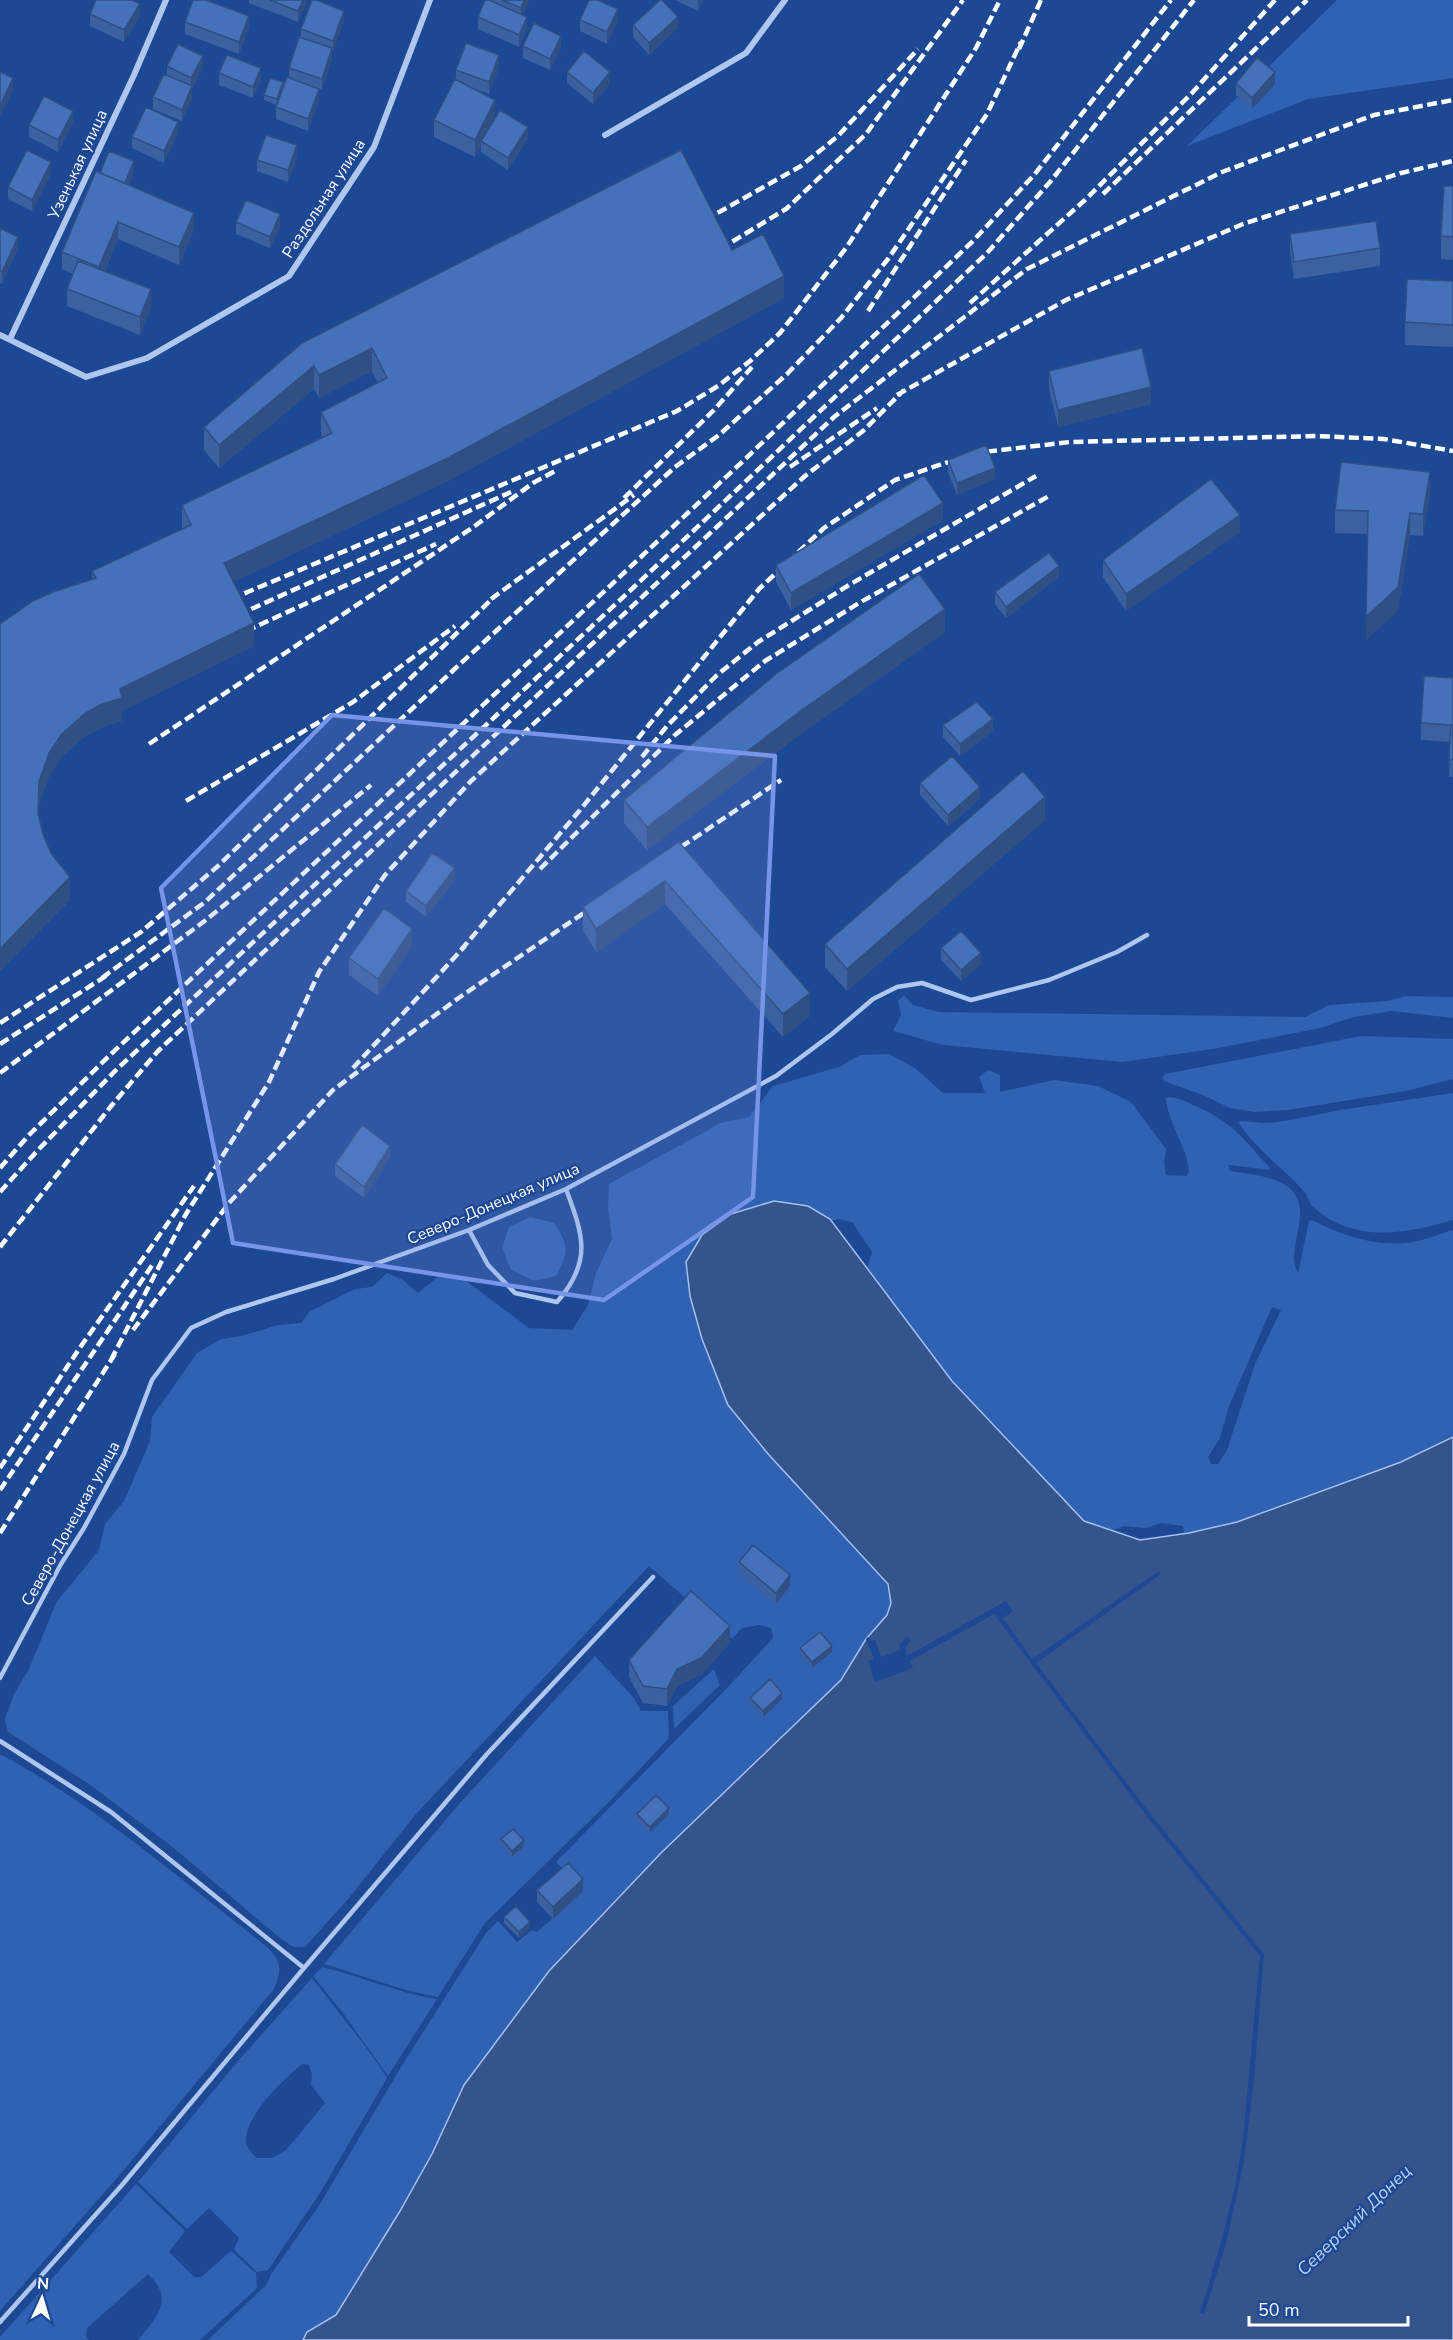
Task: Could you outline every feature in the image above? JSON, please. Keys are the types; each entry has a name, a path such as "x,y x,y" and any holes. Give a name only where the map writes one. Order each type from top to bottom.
{"street":[{"name":"Узенькая улица","path":"10,339 134,75 166,0"},
{"name":"Раздольная улица","path":"10,339 86,377 147,358 290,276 374,147 430,0"},
{"path":"605,135 746,53 785,0"},
{"path":"0,335 10,339"}],"lane":[{"name":"Северо-Донецкая улица","path":"0,1678 61,1564 84,1528 124,1454 152,1380 192,1328 226,1311 334,1279 469,1230 566,1189 776,1076 832,1034 873,999 897,987 922,983 971,1000 1049,980 1117,952 1147,935"},
{"path":"469,1230 488,1265 515,1293 557,1302 571,1286 582,1258 580,1227 566,1189"},
{"path":"0,2322 122,2185 487,1754 653,1577"},
{"path":"0,1741 111,1812 304,1968"}],"highlighted area":[{"path":"332,715 775,756 753,1197 604,1300 233,1243 161,888"}],"shaded area":[{"path":"1337,0 1453,0 1453,78 1308,99 1187,146"},
{"path":"904,995 913,1005 939,1012 1305,1017 1329,1005 1388,1001 1405,996 1453,997 1453,1018 1392,1011 1354,1017 1320,1028 1219,1048 1123,1062 943,1045 893,1031 901,1015 898,1001"},
{"path":"1361,1036 1453,1039 1453,1079 1406,1091 1288,1110 1255,1112 1230,1108 1203,1095 1164,1081 1162,1078 1165,1074"},
{"path":"889,1054 916,1069 943,1093 985,1093 979,1077 988,1070 1000,1075 1000,1092 1054,1080 1098,1086 1131,1102 1166,1149 1164,1162 1166,1175 1186,1176 1189,1172 1185,1153 1167,1108 1166,1098 1180,1099 1206,1111 1235,1131 1270,1170 1228,1165 1230,1171 1272,1179 1291,1189 1297,1197 1300,1216 1294,1257 1298,1273 1309,1221 1312,1220 1347,1235 1386,1243 1417,1241 1453,1230 1453,1467 1310,1495 1264,1512 1186,1547 1183,1526 1161,1523 1146,1528 1123,1526 1101,1535 1068,1519 1003,1448 866,1271 872,1252 852,1222 838,1219 820,1225 840,1515 888,1584 891,1603 887,1615 866,1639 841,1680 661,1853 549,1971 464,2085 432,2154 336,2315 308,2332 303,2340 208,2340 266,2285 320,2204 401,2067 486,1933 498,1921 517,1942 532,1930 537,1932 583,1891 556,1862 729,1686 773,1638 771,1628 759,1625 742,1628 732,1639 649,1566 416,1814 349,1898 305,1947 294,1947 280,1938 170,1845 89,1784 8,1732 5,1719 14,1694 29,1669 56,1603 99,1550 105,1524 124,1501 150,1441 152,1417 197,1353 221,1339 241,1336 278,1325 301,1323 309,1312 355,1289 372,1287 387,1273 403,1280 418,1293 440,1275 465,1280 529,1328 572,1330 588,1305 596,1273 612,1239 608,1207 609,1184 721,1123 749,1117 773,1086 839,1067 860,1055","holes":["1272,1307 1281,1310 1255,1364 1227,1450 1218,1464 1211,1464 1208,1457 1220,1438 1229,1406"]},
{"path":"1453,1093 1453,1220 1398,1232 1362,1231 1328,1218 1312,1206 1300,1187 1256,1144 1239,1123 1240,1121 1267,1123 1291,1120 1340,1110"},
{"path":"530,1217 554,1223 565,1243 565,1254 556,1276 534,1281 511,1270 502,1248 509,1227"},
{"path":"595,1656 634,1698 641,1711 668,1711 669,1738 608,1803 485,1923 438,1997 324,1964 460,1803"},
{"path":"714,1669 720,1685 674,1729 673,1706"},
{"path":"0,1754 102,1818 261,1942 276,1958 279,1974 274,1989 117,2178 0,2311"},
{"path":"322,1967 408,1993 437,1999 388,2076 343,2013 313,1976"},
{"path":"312,1978 372,2055 387,2078 320,2193 268,2270 257,2272 234,2249 239,2238 209,2208 187,2229 138,2182 238,2061","holes":["302,2064 309,2065 312,2074 311,2085 325,2103 286,2150 272,2158 257,2158 246,2144 248,2128 253,2118 286,2078"]},
{"path":"136,2184 185,2231 169,2252 194,2277 201,2277 231,2251 256,2273 257,2288 200,2340 138,2340 157,2316 162,2300 156,2283 148,2274 87,2328 86,2337 89,2340 0,2340 0,2337"}],"water":[{"name":"Северский Донец","path":"774,1201 808,1206 830,1219 952,1381 1084,1521 1140,1540 1189,1533 1237,1522 1401,1462 1453,1437 1453,2340 303,2340 307,2332 336,2315 432,2154 464,2085 549,1971 661,1853 841,1680 866,1639 887,1615 891,1603 888,1584 769,1455 728,1405 702,1339 690,1296 686,1262 702,1235 731,1214"}],"pier":[{"path":"1159,1571 1161,1574 1036,1663 1148,1811 1264,1954 1254,2079 1244,2161 1226,2244 1204,2314 1200,2313 1235,2187 1243,2139 1260,1956 1145,1814 994,1614 910,1661 913,1668 875,1682 868,1661 874,1659 866,1639 868,1637 872,1641 875,1640 881,1657 901,1650 899,1645 908,1636 911,1640 905,1647 907,1656 1006,1601 1013,1611 1003,1618 1032,1659"}],"building":[{"path":"96,0 132,0 140,4 124,30 90,14"},
{"path":"193,0 206,0 249,16 239,42 185,22"},
{"path":"270,0 303,0 298,11"},
{"path":"312,0 344,11 333,41 301,29"},
{"path":"485,0 527,17 519,35 478,17"},
{"path":"502,0 524,0 521,8"},
{"path":"589,0 598,0 618,9 607,32 580,20"},
{"path":"660,0 678,17 649,43 633,25"},
{"path":"534,23 561,36 550,59 523,46"},
{"path":"299,37 332,48 322,79 289,68"},
{"path":"466,43 499,55 489,82 456,70"},
{"path":"178,44 203,56 191,78 167,66"},
{"path":"584,51 610,72 593,93 567,72"},
{"path":"227,55 261,68 253,87 219,73"},
{"path":"1257,58 1275,72 1252,98 1236,83"},
{"path":"0,72 13,78 0,106"},
{"path":"164,74 192,86 182,110 153,97"},
{"path":"287,77 319,89 308,119 276,107"},
{"path":"270,78 283,82 277,99 264,95"},
{"path":"455,79 495,100 475,140 434,120"},
{"path":"44,96 73,111 58,140 29,125"},
{"path":"146,107 178,122 164,151 132,137"},
{"path":"500,110 528,127 508,158 481,141"},
{"path":"266,135 297,145 288,170 257,160"},
{"path":"27,150 51,162 32,200 8,187"},
{"path":"681,150 732,250 763,234 784,276 448,458 224,563 254,623 120,689 122,698 102,704 84,714 61,735 49,753 39,782 38,813 51,853 70,877 0,949 0,624 33,601 96,578 92,571 191,525 182,505 332,433 321,412 387,378 372,348 319,375 314,366 219,445 204,427 302,343"},
{"path":"109,151 134,161 125,183 100,173"},
{"path":"96,171 194,213 179,247 118,222 99,267 62,252"},
{"path":"1444,186 1453,186 1453,237 1441,236"},
{"path":"246,200 280,214 270,237 236,222"},
{"path":"1376,221 1380,248 1294,262 1290,234"},
{"path":"0,228 18,237 2,272 0,271"},
{"path":"78,261 151,289 140,317 67,289"},
{"path":"1407,279 1453,281 1453,325 1405,322"},
{"path":"1142,348 1151,387 1058,410 1049,371"},
{"path":"986,445 995,468 957,483 948,460"},
{"path":"1341,462 1430,472 1423,514 1410,513 1398,587 1366,617 1368,511 1335,510"},
{"path":"924,475 943,503 791,593 776,565"},
{"path":"1211,479 1240,515 1126,594 1103,560"},
{"path":"1049,553 1059,566 1006,607 995,592"},
{"path":"919,574 945,609 802,710 647,827 624,800 776,674"},
{"path":"1424,676 1453,678 1453,760 1449,759 1451,725 1421,723"},
{"path":"977,702 993,719 960,744 943,725"},
{"path":"952,756 980,787 948,815 920,783"},
{"path":"1023,771 1045,797 847,969 825,944"},
{"path":"679,842 810,993 783,1014 665,881 596,929 583,907"},
{"path":"432,853 455,868 426,906 406,891"},
{"path":"384,908 412,929 378,979 349,958"},
{"path":"961,931 981,953 961,970 941,948"},
{"path":"362,1125 390,1146 364,1187 335,1164"},
{"path":"753,1545 790,1575 776,1593 739,1562"},
{"path":"691,1591 730,1626 701,1658 677,1669 667,1689 643,1686 629,1660"},
{"path":"820,1632 832,1646 812,1662 800,1648"},
{"path":"770,1679 782,1693 763,1711 750,1698"},
{"path":"656,1795 669,1808 650,1827 637,1814"},
{"path":"513,1829 524,1840 512,1851 501,1839"},
{"path":"568,1863 583,1879 553,1907 537,1890"},
{"path":"516,1906 530,1922 519,1932 504,1917"}],"railway":[{"path":"720,249 786,209 866,134 963,0"},
{"path":"231,599 677,411 718,386 780,333 846,248 976,48 1000,0"},
{"path":"1019,49 1041,0"},
{"path":"0,1168 29,1135 111,1054 741,463 973,241 1034,175 1171,0"},
{"path":"0,1192 116,1070 634,587 987,253 1050,182 1194,0"},
{"path":"970,303 1085,200 1192,93 1275,0"},
{"path":"1103,194 1307,0"},
{"path":"102,978 205,902 675,467 719,435 787,374 841,318 888,259 987,114 1021,42"},
{"path":"705,220 801,166 838,136 918,49"},
{"path":"0,1247 112,1105 158,1051 834,417 1027,269 1222,172 1374,115 1453,100"},
{"path":"868,311 966,160"},
{"path":"897,395 1066,300 1243,224 1401,173 1453,161"},
{"path":"624,498 714,410 752,367"},
{"path":"111,1360 186,1214 269,1082 319,972 385,875 471,781 805,476 863,431 904,390"},
{"path":"790,467 877,408"},
{"path":"461,950 580,810 759,589 824,528 895,480 975,453 1070,442 1317,436 1384,439 1453,451"},
{"path":"149,744 472,528 533,483 555,471"},
{"path":"642,757 667,726 716,676 758,642 849,585 1036,476"},
{"path":"238,615 511,492"},
{"path":"491,599 634,495"},
{"path":"540,869 675,735 765,661 859,603 1049,496"},
{"path":"246,631 436,544"},
{"path":"0,1023 141,932 218,866 496,595"},
{"path":"186,801 353,702 455,626"},
{"path":"669,855 781,780"},
{"path":"0,1073 206,920 371,785"},
{"path":"133,1330 229,1203 333,1090 460,997 597,904"},
{"path":"353,1068 465,946"},
{"path":"0,1044 109,974"},
{"path":"0,1468 79,1349 194,1186"},
{"path":"0,1490 153,1264"},
{"path":"0,1533 115,1354"}]}
